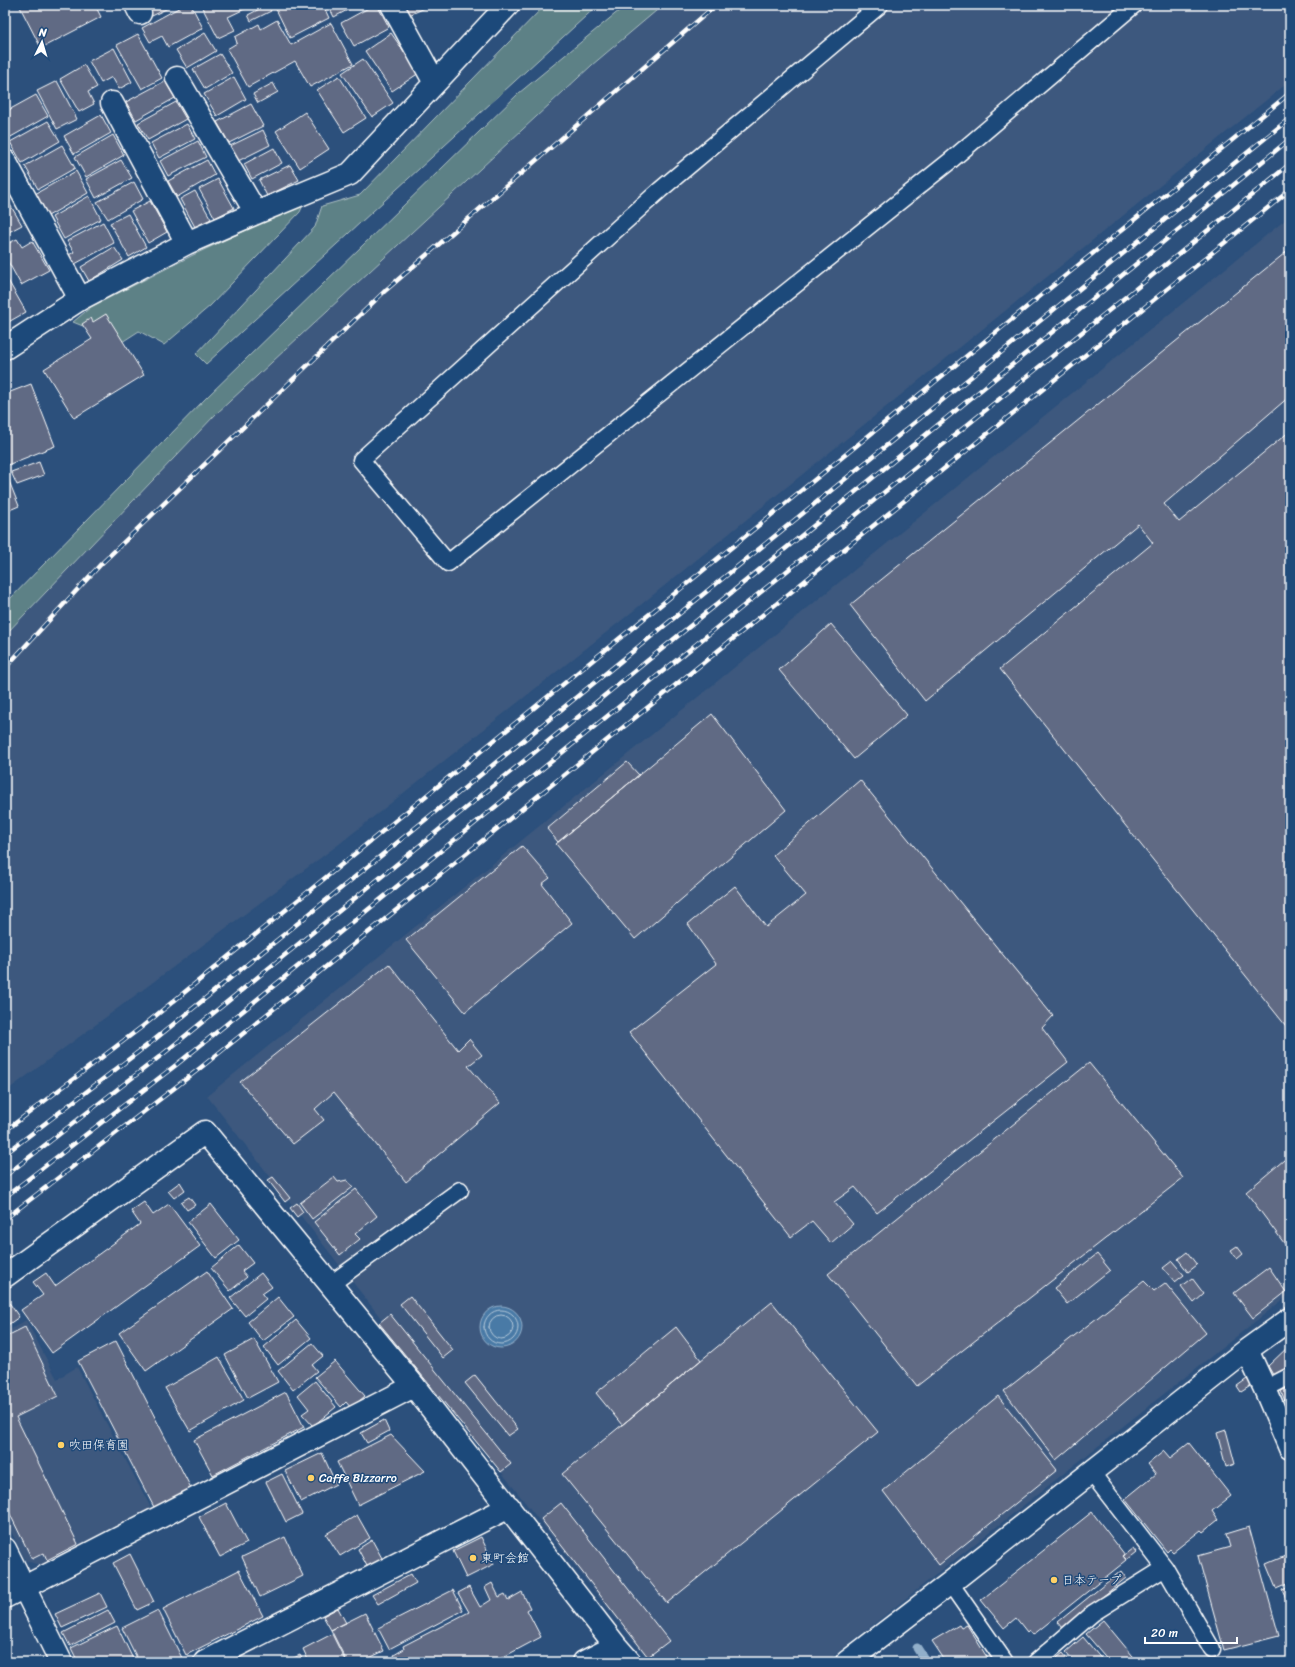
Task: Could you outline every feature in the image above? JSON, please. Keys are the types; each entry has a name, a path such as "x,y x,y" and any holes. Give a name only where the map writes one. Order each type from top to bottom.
{"street":[{"path":"392,5 435,82"},
{"path":"5,348 80,299 187,243 350,174 508,5"},
{"path":"177,78 256,213"},
{"path":"112,103 187,243"},
{"path":"5,161 80,299"},
{"path":"5,1276 205,1132 414,1386 623,1654 584,1662"},
{"path":"847,1662 1247,1350 1290,1319"},
{"path":"1247,1350 1290,1448"},
{"path":"5,1597 414,1386"},
{"path":"205,1662 509,1507"},
{"path":"5,1549 61,1662"}],"lane":[{"path":"880,5 660,190 361,460 448,563 950,161 1134,5"},
{"path":"331,1284 460,1190"},
{"path":"1265,1389 1290,1376"},
{"path":"1091,1472 1165,1568 1212,1649"},
{"path":"1036,1662 1093,1613 1165,1568"},
{"path":"950,1583 1005,1662"}],"shaded area":[{"path":"663,5 1290,5 1290,81 622,620 338,845 5,1092 5,635 216,414 593,65"},
{"path":"1290,216 1290,1294 826,1662 650,1662 207,1096"},
{"name":"吹田保育園","path":"26,1320 57,1379 77,1367 152,1510 43,1566 26,1561 5,1519 5,1333"}],"green space":[{"path":"545,5 598,5 206,364 196,354 315,227 322,206 360,195"},
{"path":"626,5 663,5 592,65 216,414 5,635 5,604 206,398 519,93"},
{"path":"304,203 300,212 210,306 164,345 139,331 122,342 73,322 91,307 193,255"}],"water":[{"path":"501,1306 516,1312 522,1327 516,1342 501,1348 486,1342 480,1327 486,1312"}],"building":[{"path":"19,5 95,5 101,17 41,48"},
{"path":"146,5 174,5 152,16"},
{"path":"184,5 191,5 203,28 168,47 162,36 150,42 142,28"},
{"path":"201,5 253,5 228,17 235,30 218,38"},
{"path":"269,5 271,11 251,21 248,15"},
{"path":"274,5 323,5 329,18 290,38"},
{"path":"328,5 357,5 334,17"},
{"path":"374,5 377,5 389,27 354,46 341,23"},
{"path":"405,5 432,5 409,15"},
{"path":"277,20 291,45 331,23 353,64 310,87 295,61 248,87 227,49 237,43 235,37 259,24 261,29"},
{"path":"205,33 216,51 187,68 176,50"},
{"path":"391,33 419,73 392,91 365,51"},
{"path":"138,34 162,78 142,89 117,45"},
{"path":"114,48 132,82 119,89 112,77 101,83 89,61"},
{"path":"220,54 232,73 205,89 193,69"},
{"path":"363,59 393,103 372,117 342,73"},
{"path":"84,65 97,87 88,92 94,104 79,112 60,79"},
{"path":"339,76 366,118 344,132 317,90"},
{"path":"234,77 246,99 217,116 204,94"},
{"path":"57,81 77,119 57,129 37,91"},
{"path":"165,81 175,98 136,120 126,102"},
{"path":"273,83 278,92 258,103 253,94"},
{"path":"36,95 48,116 9,138 5,131 5,112"},
{"path":"176,102 186,119 148,140 138,123"},
{"path":"251,104 263,126 229,143 217,122"},
{"path":"305,112 329,149 300,168 276,131"},
{"path":"101,115 111,133 74,154 64,136"},
{"path":"48,121 60,141 22,163 10,142"},
{"path":"187,124 195,139 159,158 151,143"},
{"path":"263,130 270,145 238,161 230,146"},
{"path":"113,135 124,155 86,177 75,157"},
{"path":"198,141 206,157 168,176 160,161"},
{"path":"62,145 75,168 38,189 25,166"},
{"path":"274,148 282,163 252,179 244,164"},
{"path":"121,160 132,178 96,198 86,179"},
{"path":"207,160 215,175 177,197 168,181"},
{"path":"290,165 299,180 267,196 259,180"},
{"path":"76,171 88,193 48,216 35,194"},
{"path":"218,179 234,208 215,218 199,189"},
{"path":"134,182 143,199 108,219 97,202"},
{"path":"195,191 211,219 195,227 180,199"},
{"path":"5,196 22,225 5,234"},
{"path":"89,196 101,219 64,239 52,217"},
{"path":"150,201 167,232 148,243 131,211"},
{"path":"128,214 146,247 129,257 110,223"},
{"path":"103,222 114,243 73,265 67,256 74,252 67,241"},
{"path":"17,239 22,247 32,241 49,270 21,285 5,256 5,245"},
{"path":"114,247 123,260 89,281 81,267"},
{"path":"1290,249 1290,396 1164,504 1179,522 1290,431 1290,1031 1000,669 1153,543 1138,524 925,701 850,605"},
{"path":"5,275 26,312 5,324"},
{"path":"106,314 144,375 74,418 44,369 92,339 82,324 91,318 93,322"},
{"path":"31,384 55,446 5,466 5,394"},
{"path":"39,462 44,475 17,485 11,472"},
{"path":"5,471 19,506 5,512"},
{"path":"831,624 907,715 854,759 779,670"},
{"path":"712,714 786,810 635,939 556,844"},
{"path":"627,762 639,775 558,842 547,829"},
{"path":"860,780 1053,1016 1042,1028 1068,1062 877,1213 855,1187 834,1202 853,1224 831,1243 812,1221 791,1237 629,1032 716,964 688,924 735,886 766,927 806,895 773,855"},
{"path":"522,846 550,878 542,884 572,923 465,1012 406,940"},
{"path":"389,964 458,1050 469,1039 482,1055 468,1066 500,1103 406,1182 334,1092 315,1109 324,1120 293,1144 240,1082"},
{"path":"1089,1063 1183,1178 917,1386 828,1274"},
{"path":"1290,1155 1290,1251 1246,1192"},
{"path":"273,1177 290,1198 285,1202 268,1180"},
{"path":"334,1177 338,1182 347,1180 353,1187 312,1219 300,1203"},
{"path":"180,1182 185,1190 174,1198 168,1191"},
{"path":"356,1189 377,1216 355,1234 360,1239 340,1255 314,1222"},
{"path":"189,1197 195,1205 187,1210 181,1202"},
{"path":"144,1202 153,1215 169,1204 200,1246 52,1353 21,1310 43,1295 33,1282 46,1273 55,1286 140,1224 131,1211"},
{"path":"297,1203 303,1212 297,1217 290,1208"},
{"path":"211,1204 239,1240 216,1258 188,1222"},
{"path":"239,1245 253,1263 242,1271 247,1277 230,1291 211,1268"},
{"path":"1237,1246 1243,1254 1237,1259 1231,1250"},
{"path":"1187,1252 1197,1265 1188,1272 1178,1259"},
{"path":"1097,1254 1110,1270 1067,1304 1054,1288"},
{"path":"1172,1261 1184,1275 1175,1282 1163,1268"},
{"path":"1269,1267 1286,1292 1253,1318 1234,1293"},
{"path":"207,1271 233,1309 146,1371 119,1333"},
{"path":"261,1273 272,1287 262,1294 266,1299 245,1316 230,1298"},
{"path":"1192,1278 1204,1294 1194,1303 1181,1286"},
{"path":"1144,1281 1154,1291 1165,1283 1206,1333 1056,1460 1004,1391"},
{"path":"410,1296 453,1350 443,1358 400,1304"},
{"path":"278,1297 294,1317 263,1341 248,1322"},
{"path":"8,1301 19,1317 5,1327 5,1303"},
{"path":"772,1302 878,1432 667,1603 562,1474"},
{"path":"390,1314 511,1464 501,1472 379,1323"},
{"path":"296,1320 311,1338 278,1365 264,1347"},
{"path":"25,1327 58,1396 16,1417 78,1544 47,1560 44,1553 32,1559 5,1504 5,1337"},
{"path":"676,1327 701,1360 622,1425 596,1393"},
{"path":"254,1339 278,1382 248,1398 225,1355"},
{"path":"116,1341 193,1492 156,1511 78,1361"},
{"path":"312,1343 323,1356 312,1365 317,1371 293,1390 278,1371"},
{"path":"1290,1345 1290,1372 1276,1380 1268,1366"},
{"path":"219,1357 244,1400 190,1431 165,1388"},
{"path":"335,1361 365,1396 351,1408 346,1402 341,1407 315,1377"},
{"path":"475,1375 518,1429 508,1436 465,1383"},
{"path":"1247,1379 1252,1385 1241,1392 1237,1386"},
{"path":"315,1381 336,1407 313,1426 302,1414 309,1409 298,1395"},
{"path":"1290,1387 1290,1413 1281,1391"},
{"path":"286,1392 304,1427 213,1475 194,1440"},
{"path":"998,1396 1057,1470 939,1565 883,1491"},
{"path":"384,1420 389,1431 367,1443 361,1433"},
{"path":"1226,1430 1235,1464 1226,1467 1217,1433"},
{"path":"391,1435 425,1471 358,1505 337,1462"},
{"path":"1189,1443 1231,1496 1212,1511 1218,1520 1203,1532 1201,1530 1173,1552 1170,1549 1167,1552 1125,1499 1156,1474 1148,1464 1164,1451 1170,1458"},
{"name":"Caffe Bizzarro","path":"322,1453 336,1484 301,1502 285,1471"},
{"path":"282,1474 302,1514 286,1522 266,1482"},
{"path":"226,1503 247,1543 220,1557 199,1517"},
{"path":"561,1503 669,1641 648,1657 541,1519"},
{"name":"日本テープ","path":"1092,1512 1125,1555 1123,1556 1127,1560 1033,1635 1029,1630 1027,1632 1016,1618 1004,1628 981,1600"},
{"path":"357,1515 370,1538 340,1556 326,1534"},
{"path":"1249,1527 1279,1636 1224,1650 1198,1556 1230,1547 1226,1534"},
{"path":"285,1537 303,1576 260,1597 242,1557"},
{"name":"東町会館","path":"481,1537 494,1564 466,1578 453,1551"},
{"path":"372,1540 383,1560 368,1568 358,1549"},
{"path":"1133,1548 1136,1552 1126,1560 1123,1556"},
{"path":"130,1554 154,1602 137,1610 113,1563"},
{"path":"1290,1554 1290,1582 1276,1588 1266,1564"},
{"path":"239,1570 263,1616 186,1655 163,1609"},
{"path":"1121,1571 1126,1578 1063,1628 1058,1622"},
{"path":"411,1574 416,1583 378,1604 372,1595"},
{"path":"492,1583 499,1597 505,1594 508,1600 522,1592 530,1608 527,1610 541,1637 494,1662 396,1662 394,1655 404,1649 403,1646 469,1612 458,1593 469,1587 480,1607 491,1600 485,1587"},
{"path":"1290,1586 1290,1608 1282,1589"},
{"path":"453,1590 463,1610 389,1649 378,1628"},
{"path":"100,1593 107,1607 62,1628 55,1614"},
{"path":"338,1608 346,1623 331,1630 323,1616"},
{"path":"108,1610 115,1623 70,1646 63,1633"},
{"path":"158,1610 182,1658 175,1662 139,1662 122,1628"},
{"path":"365,1613 384,1651 367,1659 369,1662 347,1662 331,1630"},
{"path":"1103,1620 1137,1661 1136,1662 1110,1662 1086,1634"},
{"path":"959,1625 961,1628 967,1625 990,1662 946,1662 932,1641"},
{"path":"117,1626 134,1661 78,1662 71,1648"},
{"path":"332,1634 346,1662 309,1662 303,1649"},
{"path":"1083,1637 1104,1662 1075,1662 1066,1652"},
{"path":"1290,1640 1290,1656 1284,1642"},
{"path":"1063,1653 1070,1662 1052,1662"},
{"path":"300,1655 304,1662 285,1662"}],"waterway":[{"path":"917,1648 926,1662"}],"railway":[{"path":"5,668 101,564 386,290 716,5"},
{"path":"5,1131 143,1026 1290,93"},
{"path":"5,1154 154,1040 1290,118"},
{"path":"5,1176 163,1054 1290,139"},
{"path":"5,1197 176,1065 1290,164"},
{"path":"5,1219 199,1069 1290,190"}],"place":[{"name":"吹田保育園","path":"61,1445"},
{"name":"Caffe Bizzarro","path":"311,1478"},
{"name":"東町会館","path":"473,1558"},
{"name":"日本テープ","path":"1054,1580"}]}
